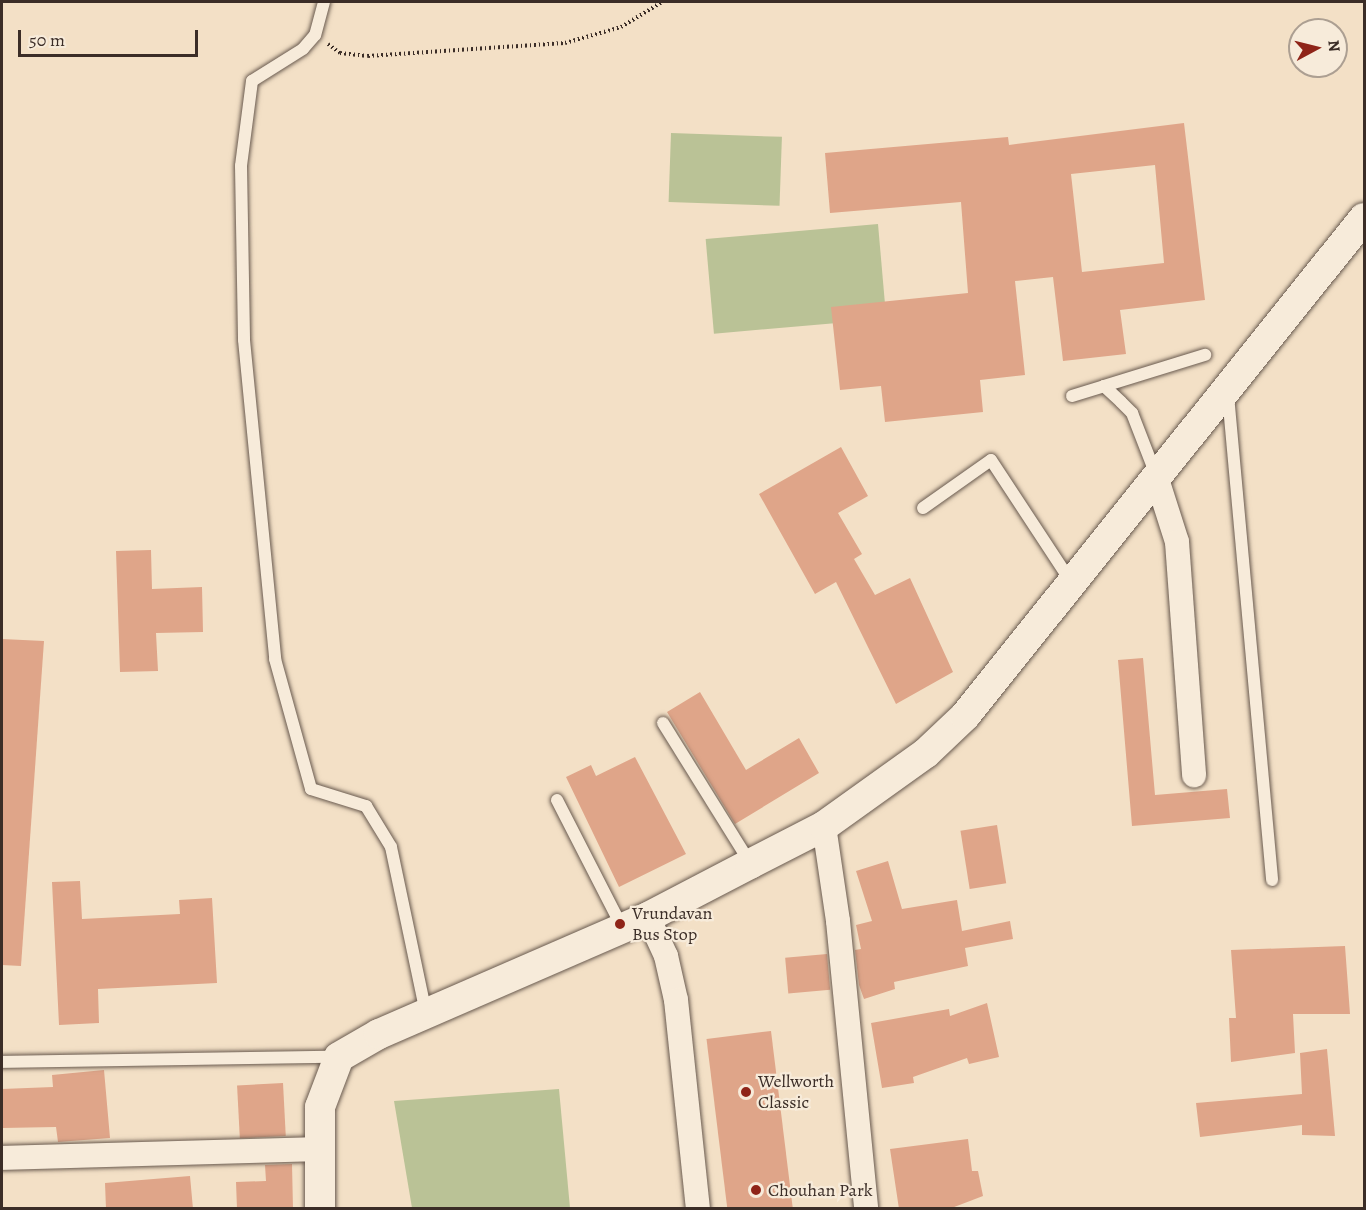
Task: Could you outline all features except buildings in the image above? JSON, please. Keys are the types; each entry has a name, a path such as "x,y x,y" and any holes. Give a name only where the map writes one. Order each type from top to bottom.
{"street":[{"path":"320,1209 318,1149 322,1098 339,1057 426,1013 635,923 824,826 926,753 965,716 1365,218"},
{"path":"1156,476 1178,542 1194,775"},
{"path":"824,826 838,921 866,1209"},
{"path":"635,923 666,956 676,1000 698,1209"},
{"path":"2,1158 318,1149"}],"lane":[{"path":"324,2 315,35 303,49 252,81 240,166 244,340 275,659 311,789 366,806 391,847 426,1013"},
{"path":"1072,396 1205,355"},
{"path":"1104,386 1132,413 1156,476"},
{"path":"1228,388 1272,880"},
{"path":"923,508 991,460 1071,582"},
{"path":"663,723 750,864"},
{"path":"558,800 635,923"},
{"path":"2,1062 339,1057"}],"path":[{"path":"315,35 340,53 368,56 565,43 621,27 662,2"}],"green space":[{"path":"671,133 782,137 780,206 669,202"},
{"path":"878,224 886,319 714,334 706,239"},
{"path":"559,1089 570,1208 412,1208 394,1101"}],"place":[{"name":"Vrundavan Bus Stop","path":"620,924"},
{"name":"Wellworth Classic","path":"746,1092"},
{"name":"Chouhan Park","path":"756,1190"}]}
